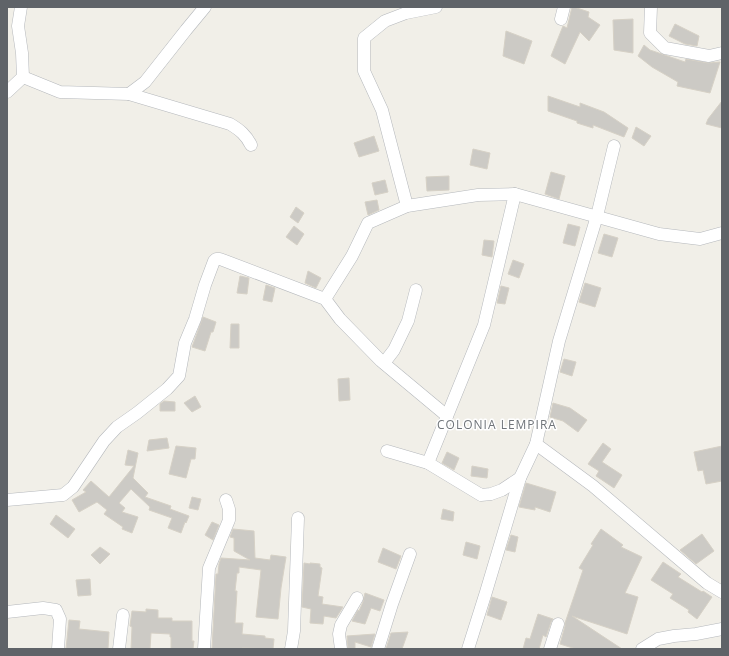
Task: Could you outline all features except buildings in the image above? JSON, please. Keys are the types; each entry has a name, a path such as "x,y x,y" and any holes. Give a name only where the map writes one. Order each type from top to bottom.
{"street":[{"path":"7,92 22,77 22,53 18,26 22,7"},
{"path":"129,94 145,82 205,7"},
{"path":"407,206 382,110 364,71 364,38 385,21 406,13 436,7"},
{"path":"560,19 564,7"},
{"path":"651,7 650,33 665,48 709,56 722,53"},
{"path":"22,77 60,92 129,94 230,124 239,130 252,145"},
{"path":"468,649 520,478 536,444 559,341 597,216 614,146"},
{"path":"428,463 484,325 515,194"},
{"path":"325,299 352,256 368,223 407,206 478,195 515,194 659,234 700,239 722,233"},
{"path":"7,500 63,495 73,487 104,441 116,427 137,414 180,376 185,343 195,319 205,285 216,259 325,299 340,319 384,363 447,416"},
{"path":"384,363 394,350 408,321 416,290"},
{"path":"536,444 593,486 707,583 722,592"},
{"path":"387,451 428,463 481,495 491,494 502,490 520,478"},
{"path":"204,649 209,568 229,520 229,509 226,500"},
{"path":"291,649 294,631 298,518"},
{"path":"378,649 410,554"},
{"path":"341,649 339,634 341,625 357,598"},
{"path":"7,612 43,608 56,610 60,619 58,649"},
{"path":"120,649 123,615"},
{"path":"550,649 558,624"},
{"path":"642,649 658,638 696,634 722,629"}],"district":[{"name":"COLONIA LEMPIRA","path":"497,424"}]}
